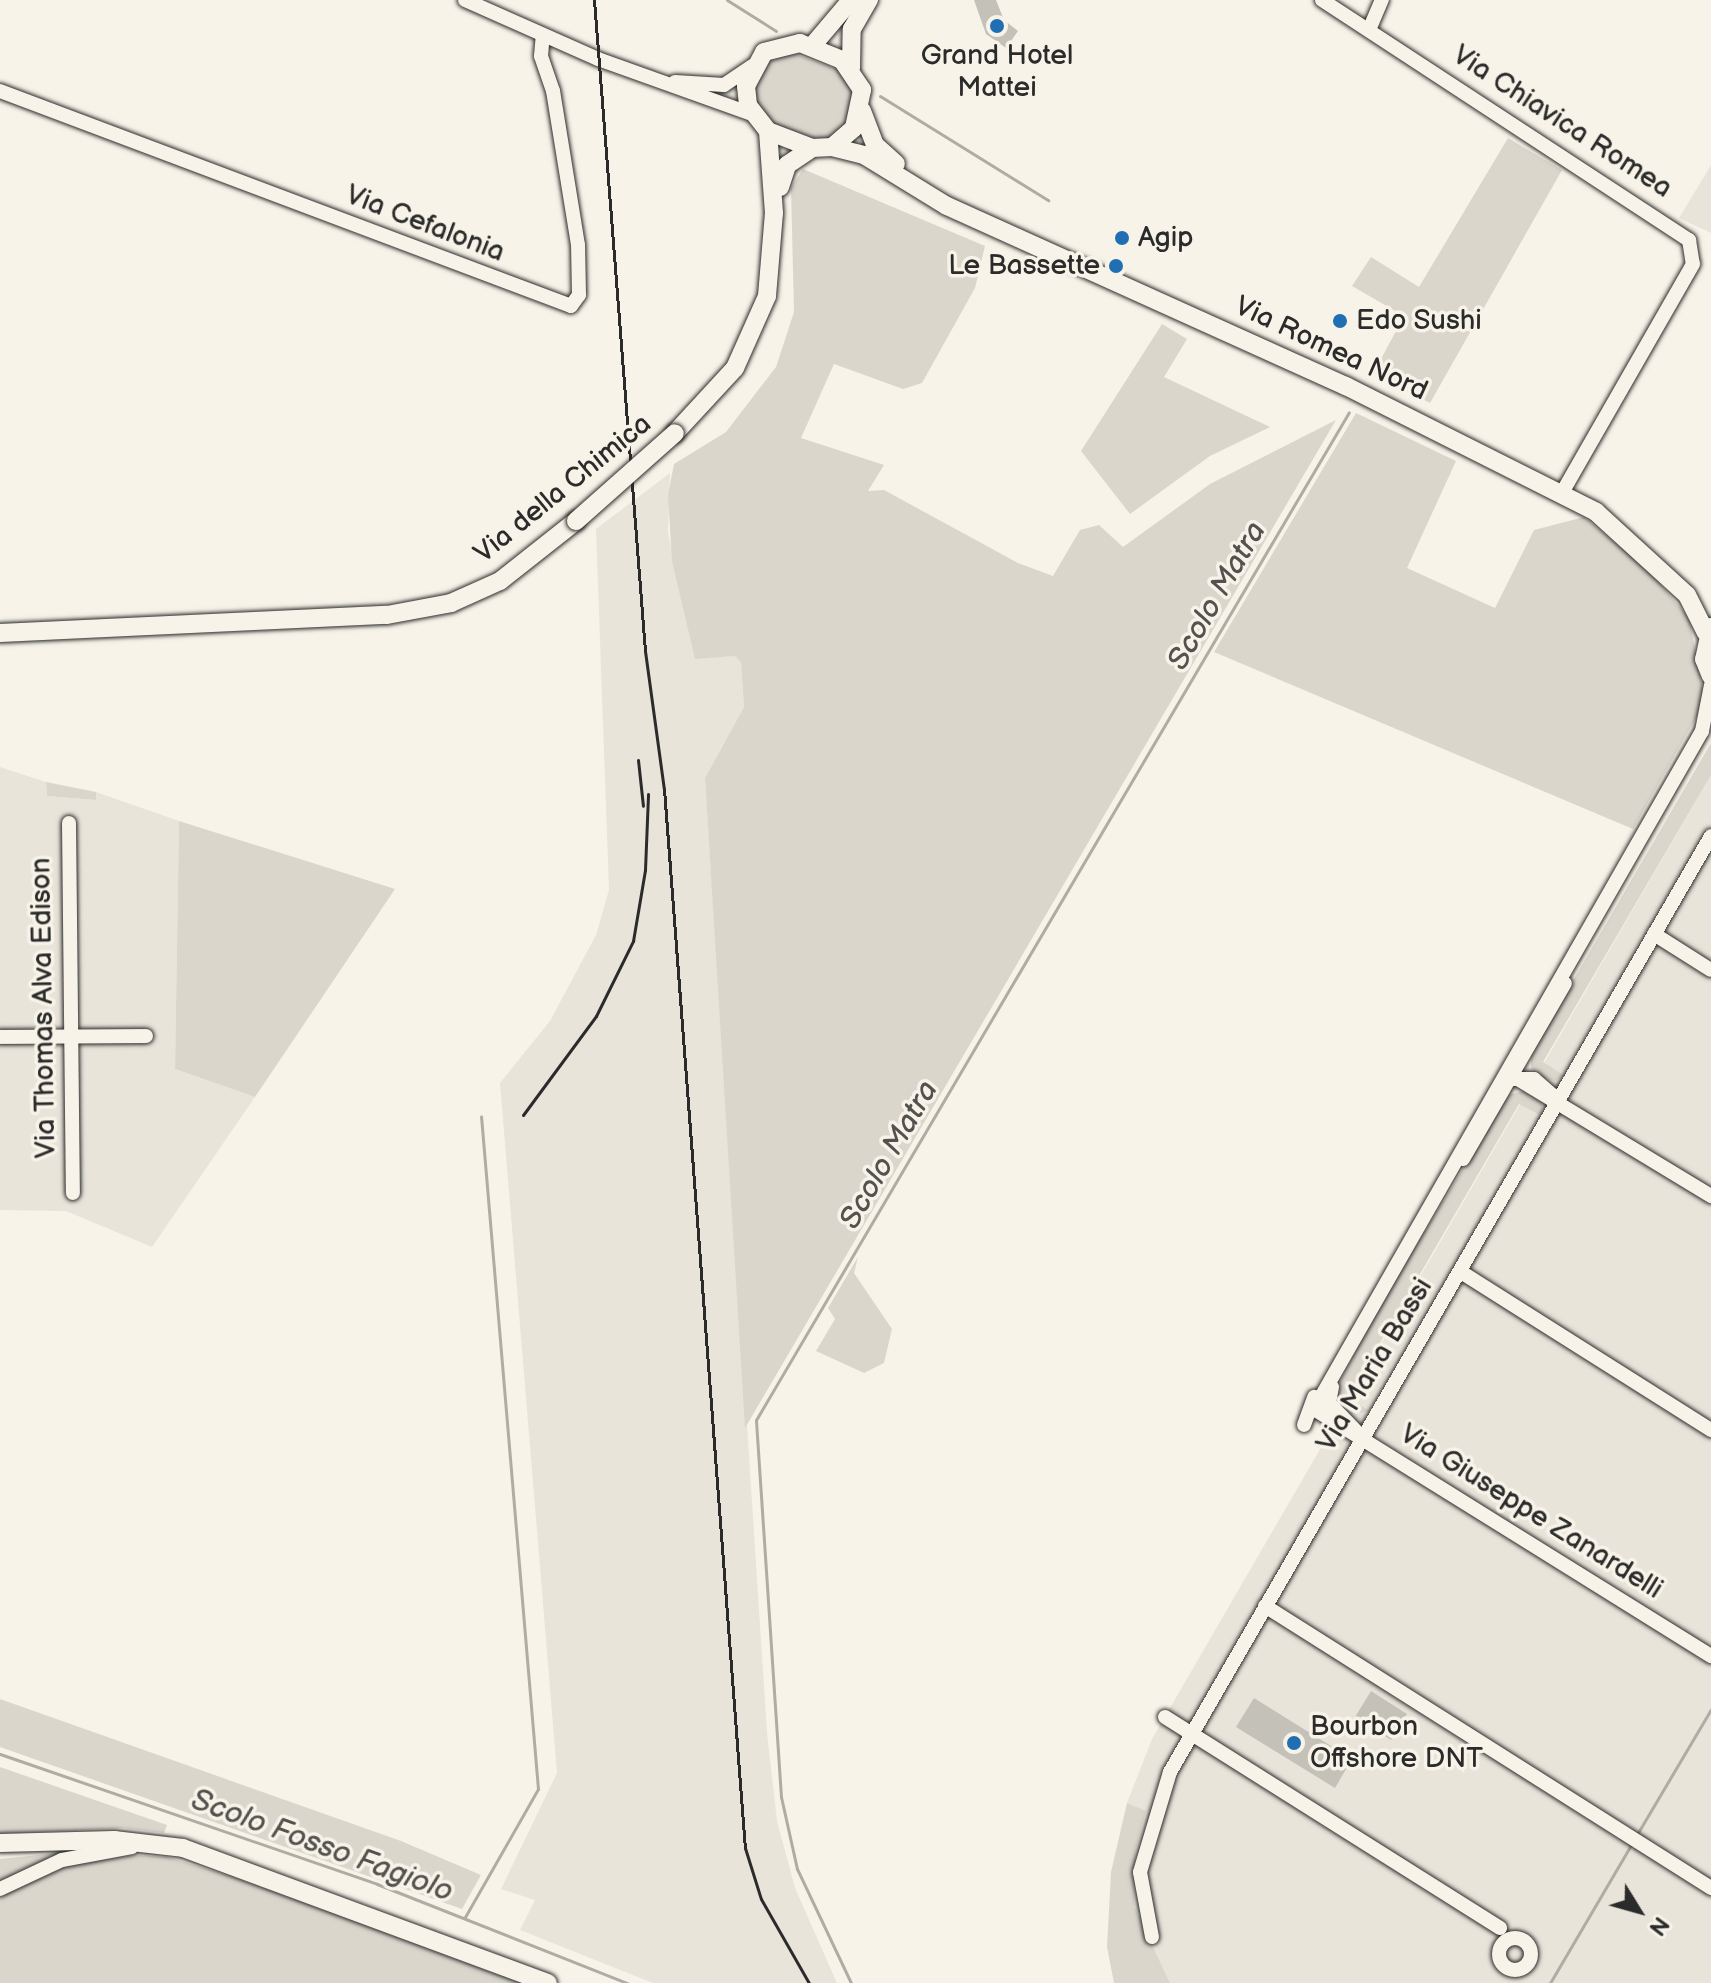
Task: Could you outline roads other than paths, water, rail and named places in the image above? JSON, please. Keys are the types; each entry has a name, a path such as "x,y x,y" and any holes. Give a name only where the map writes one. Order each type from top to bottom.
{"main road":[{"path":"813,45 851,0"},
{"path":"851,68 813,45 775,45 752,66 746,86 752,114 768,131 812,148 832,147 854,128 862,111 862,90 851,68 852,29 869,0"},
{"name":"Via Romea Nord","path":"862,111 875,145 928,193"},
{"name":"Via della Chimica","path":"0,633 387,615 451,603 500,581 576,521 717,393 759,323 773,257 774,213 768,131"},
{"name":"Via Romea Nord","path":"832,147 864,155 928,193 1346,386 1562,493 1596,512 1687,595 1708,630"},
{"name":"Via della Chimica","path":"774,213 782,173 812,148"},
{"name":"Via Romea Nord","path":"1687,595 1711,603"},
{"path":"1708,630 1704,659 1711,676"},
{"path":"0,1843 165,1844 240,1865 548,1983"},
{"path":"0,1855 41,1843"}],"street":[{"path":"465,0 543,35 752,114"},
{"name":"Via Chiavica Romea","path":"1322,0 1689,240 1693,264 1562,493"},
{"path":"1369,30 1382,0"},
{"name":"Via Cefalonia","path":"0,91 571,306 579,295 578,245 553,91 541,56 543,35"},
{"path":"657,80 724,85 752,66"},
{"path":"1382,1286 1328,1397 1328,1415 1304,1425 1303,1417 1706,727 1711,685"},
{"name":"Via Thomas Alva Edison","path":"69,823 68,1037 73,1193"},
{"name":"Via Maria Bassi","path":"1152,1937 1140,1872 1145,1840 1191,1732 1461,1272 1711,836"},
{"path":"1654,934 1711,970"},
{"path":"1433,1197 1524,1058 1580,946"},
{"path":"1545,1001 1510,1072 1513,1076 1558,1100 1711,1196"},
{"path":"0,1037 146,1036"},
{"path":"1524,1058 1530,1084"},
{"path":"1464,1140 1513,1076"},
{"path":"1504,1092 1530,1084"},
{"path":"1461,1272 1711,1430"},
{"name":"Via Giuseppe Zanardelli","path":"1328,1415 1711,1656"},
{"path":"1265,1606 1711,1888"},
{"path":"1165,1717 1503,1935 1522,1939 1531,1957 1517,1970 1500,1960 1503,1935"},
{"path":"0,1889 82,1854 165,1844"}],"waterway":[{"name":"Scolo Matra","path":"727,0 776,31"},
{"name":"Scolo Matra","path":"880,96 1048,200"},
{"name":"Scolo Matra","path":"851,1983 797,1869 781,1797 756,1420 1349,412"},
{"path":"465,1917 538,1789 481,1116"},
{"name":"Scolo Fosso Fagiolo","path":"1636,1836 1711,1709"},
{"name":"Scolo Fosso Fagiolo","path":"0,1754 377,1884 627,1983"},
{"name":"Scolo Fosso Fagiolo","path":"1550,1983 1632,1843"}],"railway":[{"path":"594,0 645,651 664,789 745,1848 761,1899 809,1983"},
{"path":"638,760 643,806"},
{"path":"523,1115 596,1016 633,941 645,870 648,794"}],"place":[{"name":"Grand Hotel Mattei","path":"997,26"},
{"name":"Agip","path":"1122,238"},
{"name":"Le Bassette","path":"1116,266"},
{"name":"Edo Sushi","path":"1340,321"},
{"name":"Bourbon Offshore DNT","path":"1294,1743"}]}
